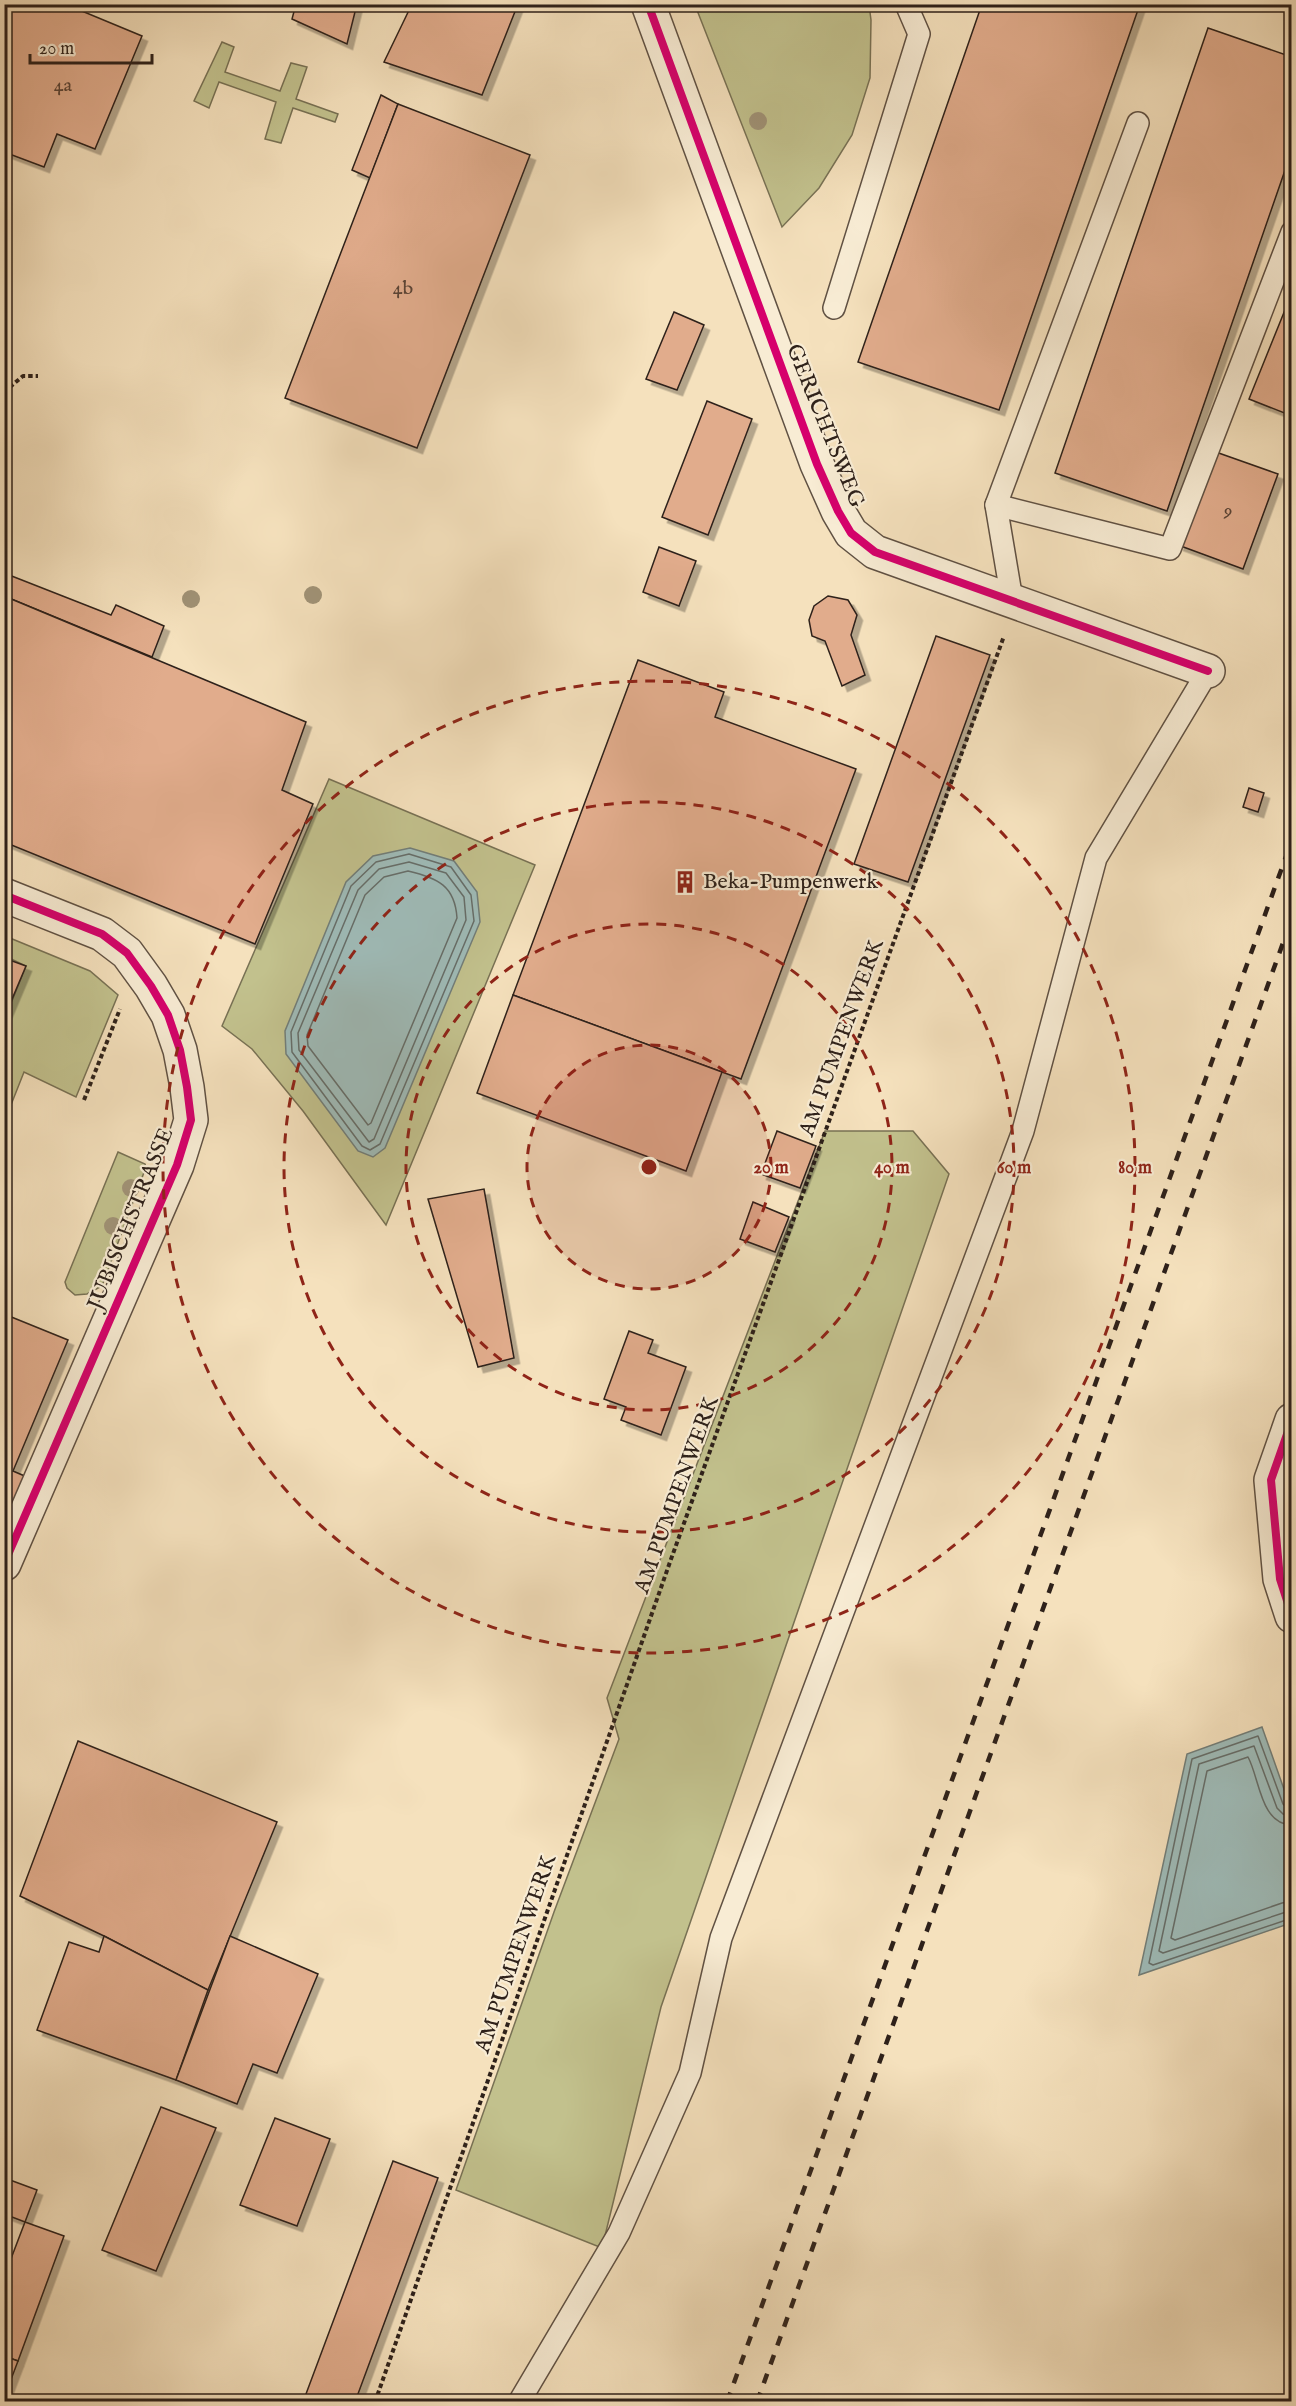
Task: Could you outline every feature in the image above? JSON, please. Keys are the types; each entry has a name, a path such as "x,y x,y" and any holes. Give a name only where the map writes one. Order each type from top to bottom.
{"street":[{"name":"GERICHTSWEG","path":"648,4 817,464 842,519 851,533 875,552 1208,671"},
{"name":"JUBISCHSTRASSE","path":"4,895 102,934 127,953 151,986 168,1015 180,1050 190,1120 177,1165 4,1564"},
{"path":"1292,1420 1271,1480 1280,1579 1292,1616"}],"lane":[{"path":"834,308 919,34 906,4"},
{"path":"1012,600 996,505 1138,123"},
{"path":"996,505 1170,549 1292,232"},
{"path":"519,2402 619,2233 690,2073 721,1938 1023,1131 1096,858 1208,671"}],"path":[{"path":"4,392 23,376 38,376"},
{"path":"84,1100 121,1005"}],"shaded area":[{"path":"695,5 869,5 870,78 852,135 819,188 782,227"},
{"path":"222,42 234,47 225,72 280,91 291,63 307,67 296,99 338,114 335,122 293,108 281,143 265,139 276,102 219,82 209,108 194,101"},
{"path":"329,779 535,865 386,1225 303,1111 252,1049 222,1026"},
{"path":"5,936 90,971 118,995 76,1097 24,1072 5,1120 5,1018 26,966 5,956"},
{"path":"825,1131 913,1131 949,1174 661,2007 602,2248 456,2190 554,1912 619,1739 607,1698"},
{"path":"118,1152 145,1164 146,1167 102,1286 87,1294 75,1295 67,1288 65,1282"}],"water":[{"path":"410,848 454,861 477,892 480,922 385,1148 373,1157 358,1151 286,1054 285,1031 346,882 373,856"},
{"path":"1262,1727 1291,1809 1291,1923 1139,1975 1187,1754"}],"building":[{"path":"4,4 65,4 142,36 95,149 57,134 44,167 4,152"},
{"path":"296,4 357,4 347,44 292,19"},
{"path":"412,4 431,7 432,4 518,4 482,95 384,62"},
{"path":"982,4 1140,4 999,410 858,362"},
{"path":"1208,28 1292,57 1292,150 1167,511 1055,473"},
{"path":"381,95 398,104 370,178 352,170"},
{"path":"398,104 530,155 417,448 285,398"},
{"path":"1287,305 1292,307 1292,416 1249,399"},
{"path":"674,312 704,325 677,390 646,379"},
{"path":"707,401 752,419 708,535 662,517"},
{"path":"1213,451 1278,474 1243,569 1178,545"},
{"path":"659,547 696,561 679,606 643,592"},
{"path":"4,573 111,615 116,605 164,626 152,657 4,596"},
{"path":"4,596 306,722 282,790 313,804 255,944 4,842"},
{"path":"828,596 848,600 857,615 851,635 865,675 842,686 825,641 812,636 809,620 814,606"},
{"path":"936,636 990,655 908,882 854,864"},
{"name":"Beka-Pumpenwerk","path":"638,660 724,692 715,717 856,769 741,1079 513,995"},
{"path":"1249,788 1264,793 1258,812 1243,807"},
{"path":"4,958 26,966 4,1018"},
{"path":"513,995 722,1072 686,1171 477,1093"},
{"path":"777,1131 816,1146 800,1188 761,1174"},
{"path":"484,1189 514,1358 478,1367 428,1199"},
{"path":"753,1202 789,1217 775,1252 740,1239"},
{"path":"4,1314 68,1340 13,1471 27,1477 4,1533"},
{"path":"629,1331 653,1340 648,1353 686,1367 661,1435 621,1420 626,1407 604,1399"},
{"path":"78,1741 277,1822 208,1990 20,1896"},
{"path":"104,1936 208,1990 176,2080 37,2030 69,1942 99,1952"},
{"path":"230,1936 318,1974 277,2073 253,2064 237,2104 176,2080"},
{"path":"161,2107 216,2128 156,2271 102,2250"},
{"path":"275,2118 330,2139 297,2226 240,2205"},
{"path":"393,2161 438,2178 355,2402 303,2402"},
{"path":"10,2180 37,2190 25,2222 4,2214 4,2195"},
{"path":"25,2222 64,2236 18,2361 4,2356 4,2277"},
{"path":"4,2356 18,2361 4,2398"}],"railway":[{"path":"727,2402 1292,840"},
{"path":"757,2402 1292,918"}],"cycle path":[{"path":"648,4 817,464 838,511 851,533 875,552 1208,671"},
{"path":"4,895 102,934 127,953 151,986 168,1015 180,1050 191,1120 177,1165 4,1564"},
{"path":"1292,1420 1271,1480 1280,1579 1292,1616"}],"place":[{"name":"Beka-Pumpenwerk","path":"685,882"}]}
